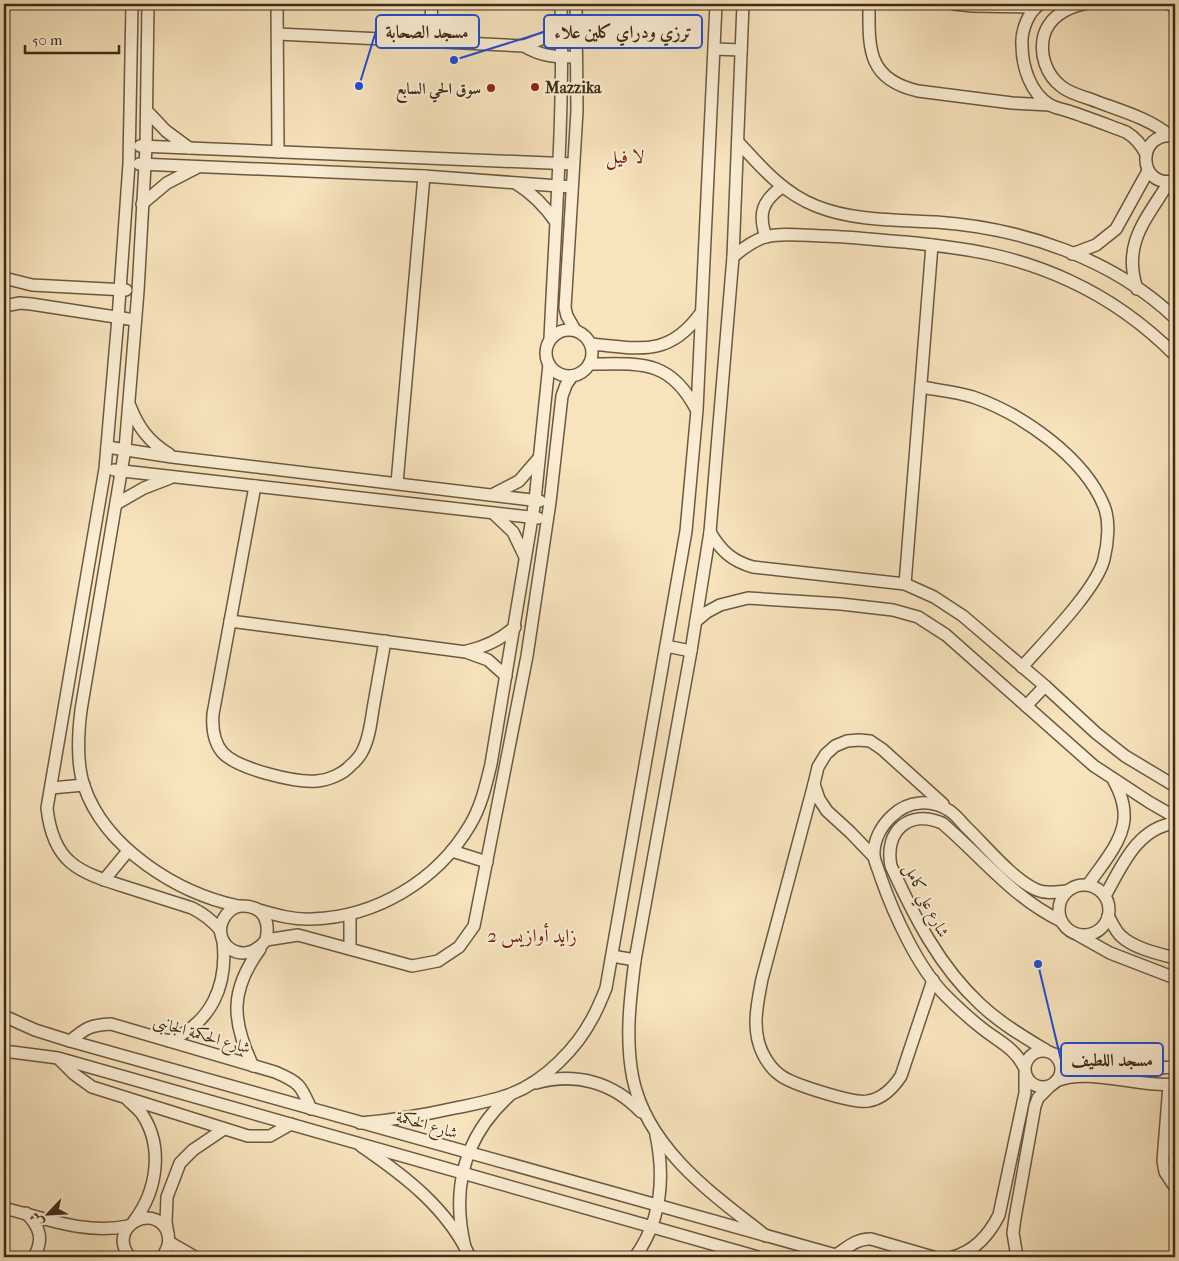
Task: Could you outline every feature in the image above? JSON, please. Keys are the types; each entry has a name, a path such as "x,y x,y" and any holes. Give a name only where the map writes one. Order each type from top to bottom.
{"street":[{"path":"132,4 129,164 105,469 47,808 49,828 57,846 69,862 85,873 203,913 213,921 230,949 240,953 250,953 263,944 298,936 412,966 438,961 459,947 474,926 487,862 527,656 550,502 562,396 572,376"},
{"path":"148,4 146,146 138,291 125,449 81,710 79,743 79,760 84,785 102,821 128,851 157,874 212,899 238,906 249,906 294,918 312,919 350,914 382,904 412,888 433,871 452,851 470,825 483,795 491,764 535,500 549,364"},
{"path":"277,4 278,152"},
{"path":"430,4 433,42"},
{"path":"550,340 563,57 561,4"},
{"path":"576,4 577,111 565,308 567,316 576,330 587,338 591,344 592,351 589,364 585,370 572,376 563,375 555,371 549,364 546,348 550,340 557,333 566,330 576,330"},
{"path":"528,1086 553,1066 570,1049 593,1018 606,988 666,646 686,530 697,410 716,4"},
{"path":"743,4 733,257 710,532 691,651 635,960 631,993 630,1058 637,1092 656,1134 694,1176 766,1236"},
{"path":"954,4 972,6 1037,6"},
{"path":"1084,4 1058,7 1044,34 1042,49 1045,64 1052,77 1062,87 1075,94 1155,125 1173,136"},
{"path":"1169,4 1175,5"},
{"path":"871,5 869,39 872,55 878,69 903,88 974,99 1050,105 1130,134 1141,145 1146,154"},
{"path":"1037,6 1026,23 1022,41 1022,59 1027,77 1037,93 1050,105"},
{"path":"524,46 536,40 576,31"},
{"path":"278,34 524,46 536,53 549,57 577,57"},
{"path":"715,49 741,50"},
{"path":"1068,111 1075,94"},
{"path":"147,111 166,131 189,148"},
{"path":"1137,289 1131,264 1135,240 1172,182 1161,181 1148,171 1146,154 1152,142 1158,138 1173,136"},
{"path":"738,142 782,187 816,206 835,212 877,218 994,229 1050,245 1112,273 1137,289 1175,318"},
{"path":"130,146 573,164"},
{"path":"353,155 353,173"},
{"path":"129,164 424,176 572,187"},
{"path":"142,204 167,183 197,167"},
{"path":"1072,254 1096,245 1116,229 1148,171"},
{"path":"397,483 424,176"},
{"path":"516,183 532,193 556,221"},
{"path":"766,237 762,220 765,203 772,194 782,187"},
{"path":"733,257 754,242 766,237 803,236 840,237 932,245 968,249 1003,256 1038,267 1071,281 1103,298 1134,318 1175,355"},
{"path":"905,584 932,245"},
{"path":"4,278 20,284 138,291"},
{"path":"4,306 20,303 31,304 135,320"},
{"path":"591,344 643,349 660,346 677,339 690,328 700,314"},
{"path":"589,364 643,364 660,370 676,380 688,394 697,410"},
{"path":"921,387 972,397 1005,410 1035,429 1087,476 1105,508 1108,534 1104,560 1092,585 1022,667"},
{"path":"129,403 135,420 145,434 157,447 172,457"},
{"path":"107,447 172,457 550,502"},
{"path":"493,495 519,481 539,458"},
{"path":"105,469 547,519"},
{"path":"319,493 321,474"},
{"path":"116,504 144,488 175,477"},
{"path":"255,486 213,714 212,727 215,740 223,753 234,762 247,768 300,781 318,781 335,777 351,766 363,750 369,732 385,641"},
{"path":"493,513 513,532 525,557"},
{"path":"710,532 717,545 739,563 753,567 905,584 934,597 963,616 1096,733 1125,756 1175,786"},
{"path":"696,621 720,605 748,598 800,600 893,610 918,617 946,635 1094,766 1114,781 1175,817"},
{"path":"230,621 466,652 488,660 506,676"},
{"path":"466,652 492,643 515,627"},
{"path":"666,646 691,651"},
{"path":"510,652 527,656"},
{"path":"1026,706 1044,686"},
{"path":"933,980 901,1076 892,1088 881,1096 867,1101 853,1101 790,1082 775,1071 763,1056 755,1026 756,1009 762,979 818,767 826,754 836,746 847,741 870,741 882,749 1029,886 1047,892 1066,891 1077,885 1088,885 1098,889 1105,896 1108,906 1108,916 1104,925 1096,932 1087,935 1076,934"},
{"path":"1088,885 1117,841 1123,828 1125,812 1121,796 1114,781"},
{"name":"شارع علي كامل","path":"814,784 819,799 827,811 874,857 901,927 933,980 945,995 983,1029 1014,1052 1020,1058 1025,1071"},
{"path":"50,788 84,785"},
{"path":"874,857 876,844 883,827 895,812 918,802 930,802 950,811"},
{"path":"950,811 942,823 1017,893 1044,913 1061,921"},
{"name":"شارع علي كامل","path":"942,823 932,818 921,818 911,820 901,826 894,834 889,855 891,866 936,954 964,988 1000,1020 1050,1052 1075,1060 1114,1066 1155,1069 1175,1068"},
{"path":"1105,896 1131,850 1142,838 1156,830 1175,824"},
{"path":"104,880 128,851"},
{"path":"452,851 487,862"},
{"path":"878,870 891,866"},
{"path":"1066,891 1060,900 1058,911 1061,921 1067,929 1110,953 1175,978"},
{"path":"169,1041 184,1034 198,1024 216,996 225,957 222,920 229,911 238,906"},
{"path":"253,1066 244,1046 238,1024 236,1001 244,975 263,944 268,929 266,919 259,910"},
{"path":"350,914 350,949"},
{"path":"1108,916 1120,936 1130,943 1155,953 1175,958"},
{"path":"612,956 635,960"},
{"name":"شارع الحكمة","path":"4,1016 35,1030 70,1041 839,1256"},
{"name":"شارع الحكمة الجانبى","path":"70,1041 86,1028 111,1024 253,1066 290,1079 303,1089 311,1109"},
{"path":"953,1257 971,1249 983,1240 999,1216 1025,1093 1027,1060 1039,1050 1050,1052 1059,1060 1061,1067 1060,1075 1044,1091 1035,1106 1014,1218 1017,1257"},
{"path":"4,1051 58,1058 757,1257"},
{"path":"58,1058 74,1074 92,1087 248,1136 270,1136 291,1124"},
{"path":"1025,1071 1029,1081 1035,1086 1043,1088 1075,1076 1172,1084 1163,1162 1165,1172 1175,1186"},
{"path":"360,1123 422,1116 512,1094 528,1086 549,1080 571,1078 593,1082 614,1090 632,1103 648,1119"},
{"path":"469,1255 461,1229 459,1210 462,1172 468,1153 486,1120 512,1094"},
{"path":"127,1098 142,1114 151,1133 156,1154 152,1189 142,1211 124,1234 123,1243 130,1257"},
{"path":"162,1257 167,1251 169,1238 166,1222 167,1197 180,1163 193,1150 224,1129"},
{"path":"635,1257 652,1226 658,1206 661,1182 660,1157 656,1134"},
{"path":"353,1141 422,1191 443,1216 469,1255"},
{"path":"4,1208 82,1228 98,1230 113,1229 131,1224 142,1218 150,1218 164,1227 169,1238 195,1257"},
{"path":"26,1214 35,1223 40,1235 39,1248 34,1257"},
{"path":"839,1256 857,1241 871,1239 933,1257"}],"place":[{"name":"ترزي ودراي كلين علاء","path":"454,60"},
{"name":"مسجد الصحابة","path":"359,86"},
{"name":"Mazzika","path":"535,87"},
{"name":"سوق الحي السابع","path":"491,88"},
{"name":"مسجد اللطيف","path":"1038,964"}],"district":[{"name":"لا فيل","path":"625,156"},
{"name":"زايد أوازيس 2","path":"532,935"}]}
